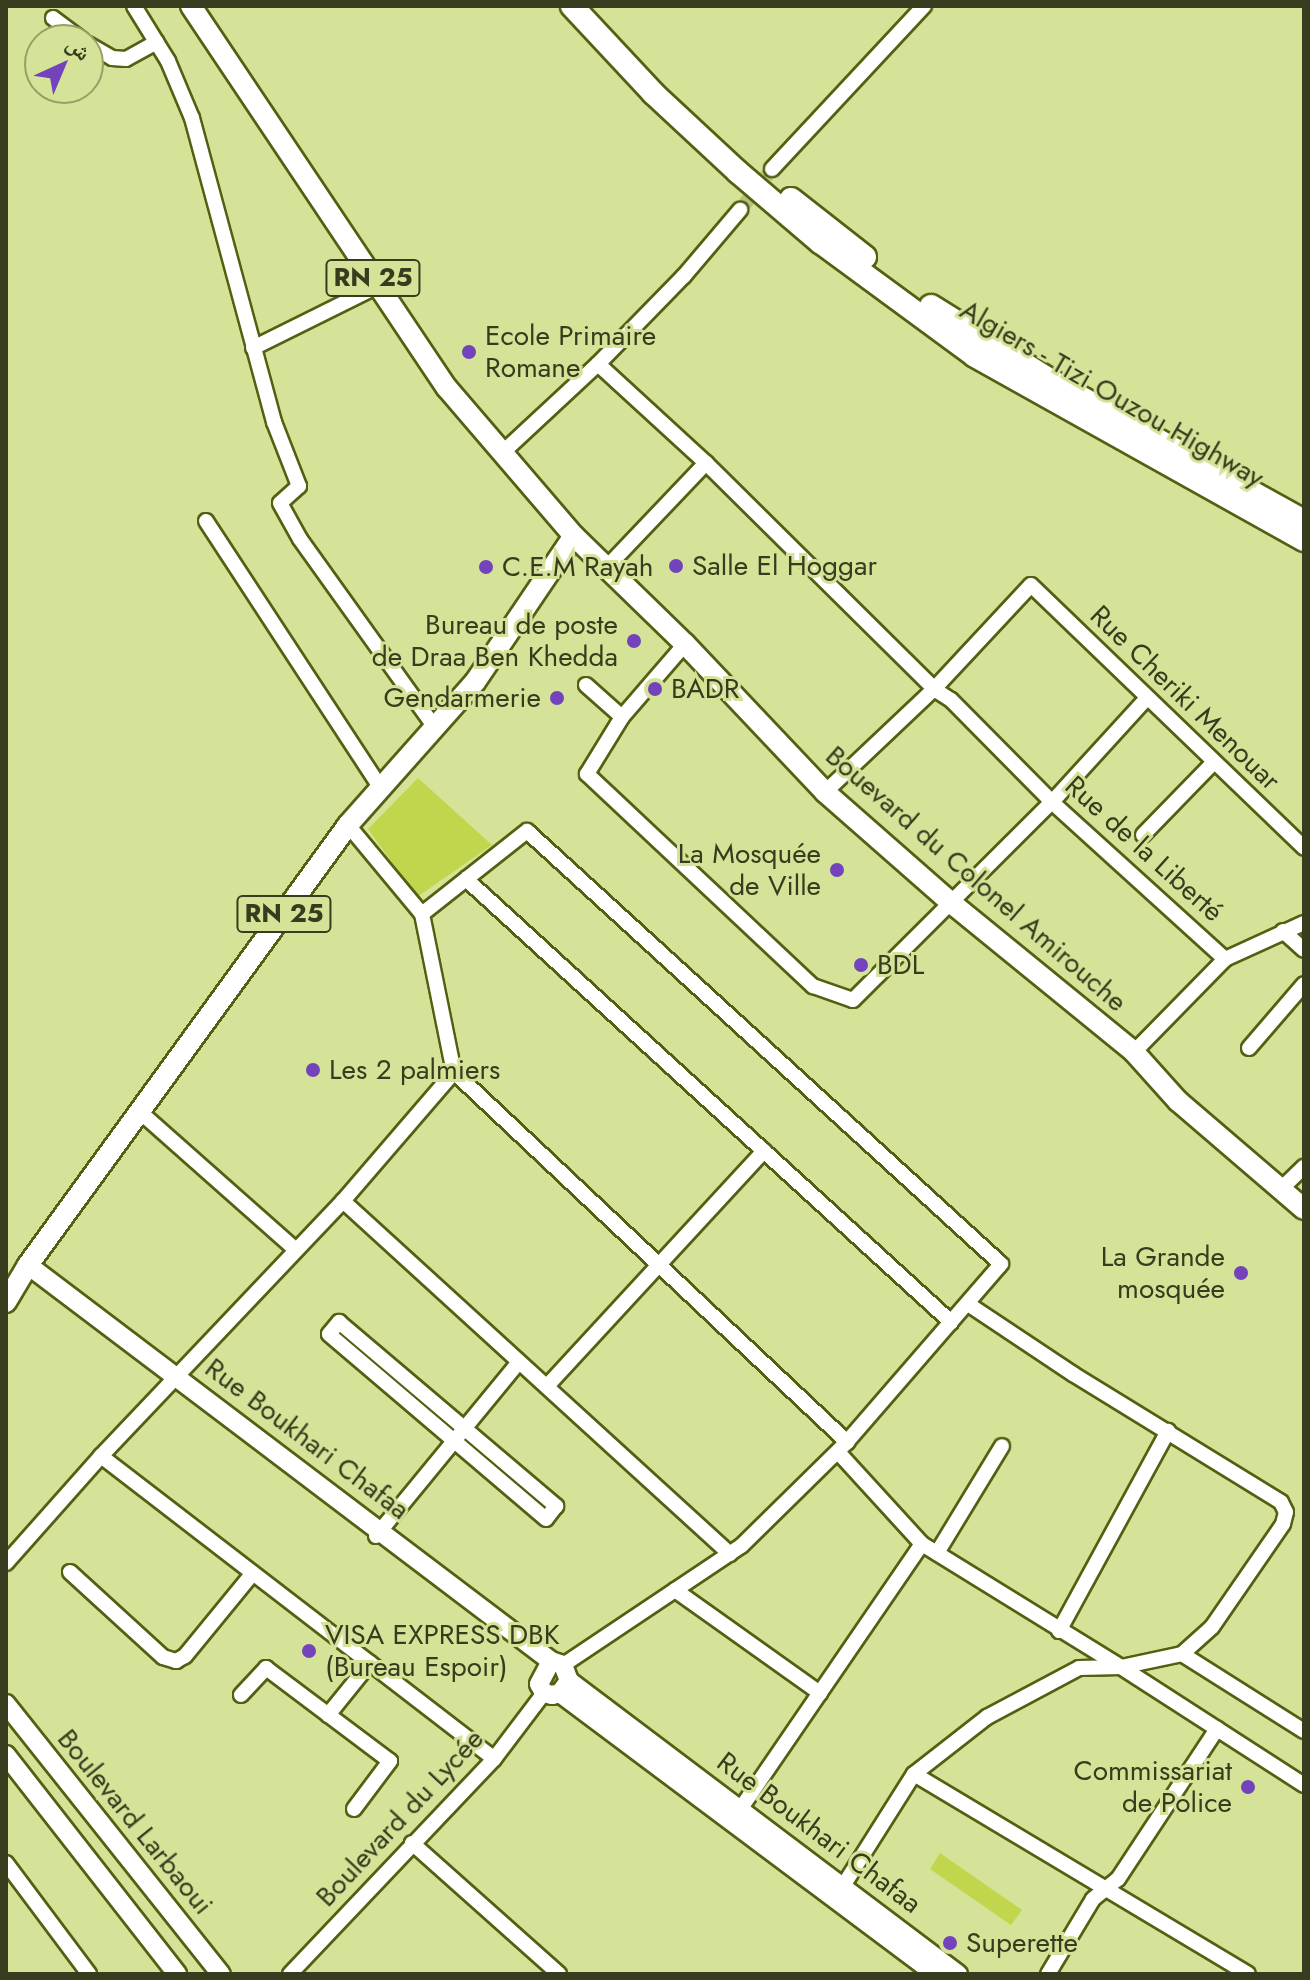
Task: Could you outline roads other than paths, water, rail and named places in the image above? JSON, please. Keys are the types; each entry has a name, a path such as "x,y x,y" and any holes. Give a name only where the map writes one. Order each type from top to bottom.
{"highway":[{"name":"Algiers - Tizi Ouzou Highway","path":"572,6 653,93 750,182 820,242 975,356 1304,540"},
{"name":"Algiers - Tizi Ouzou Highway","path":"591,6 700,119 777,187 935,309 1053,382 1304,521"}],"main road":[{"name":"Bouevard du Colonel Amirouche","path":"191,6 447,388 574,536 685,644 825,792 949,901 1134,1052 1178,1101 1304,1209"},
{"name":"RN 25","path":"6,1302 26,1269 348,825 475,682 574,536"},
{"name":"Rue Boukhari Chafaa","path":"26,1269 378,1532 556,1676 840,1892 958,1974"},
{"name":"Rue Boukhari Chafaa","path":"556,1676 741,1808 936,1974"},
{"name":"Boulevard Larbaoui","path":"6,1704 221,1974"},
{"name":"Boulevard Larbaoui","path":"6,1755 177,1974"}],"street":[{"path":"134,6 157,42 192,118 274,422 299,486 282,498 280,503 285,515 436,729"},
{"path":"772,169 924,6"},
{"path":"53,18 61,24"},
{"path":"104,53 112,58 126,59 157,42"},
{"path":"501,454 598,364 684,276 740,210"},
{"path":"253,348 378,286"},
{"name":"Rue de la Liberté","path":"598,364 706,463 1052,802 1225,959 1134,1052"},
{"path":"606,568 706,463"},
{"path":"206,521 381,788"},
{"name":"Rue Cheriki Menouar","path":"934,689 1031,585 1304,848"},
{"path":"685,644 622,717 587,774 813,986 853,1000 949,901 1052,802 1147,698"},
{"path":"586,685 622,717"},
{"path":"825,792 934,689"},
{"path":"1143,835 1214,762"},
{"path":"348,825 422,914 454,1072 658,1265 842,1447 922,1544 1304,1785"},
{"name":"Boulevard du Lycée","path":"290,1974 494,1759 556,1676 730,1554 842,1447 1001,1264 527,831 466,879"},
{"path":"422,914 466,879 951,1322"},
{"path":"1225,959 1304,923"},
{"path":"1283,931 1304,950"},
{"path":"1249,1048 1304,984"},
{"path":"6,1563 101,1456 343,1201 454,1072"},
{"path":"140,1112 296,1250"},
{"path":"547,1386 764,1151"},
{"path":"1281,1189 1304,1167"},
{"path":"343,1201 730,1554"},
{"path":"840,1892 914,1774 987,1717 1079,1668 1121,1667 1182,1654 1212,1627 1283,1524 1286,1512 1281,1502 1073,1374 968,1304"},
{"path":"339,1322 556,1506 546,1519 454,1440 329,1334 339,1322"},
{"path":"378,1532 519,1362"},
{"path":"1059,1631 1168,1431"},
{"path":"937,1553 1002,1446"},
{"path":"101,1456 494,1759"},
{"path":"741,1808 922,1544"},
{"path":"70,1572 163,1657 176,1661 185,1656 253,1573"},
{"path":"675,1590 820,1693"},
{"path":"1182,1654 1304,1731"},
{"path":"328,1715 370,1663"},
{"path":"241,1695 266,1668 390,1761 354,1809"},
{"path":"1048,1974 1093,1899 1118,1879 1217,1729"},
{"path":"914,1774 1248,1974"},
{"path":"412,1843 559,1974"},
{"path":"6,1863 89,1974"}],"tunnel":[{"path":"740,210 772,169"}],"place":[{"name":"Ecole Primaire Romane","path":"469,352"},
{"name":"Salle El Hoggar","path":"676,566"},
{"name":"C.E.M Rayah","path":"486,567"},
{"name":"Bureau de poste de Draa Ben Khedda","path":"634,641"},
{"name":"BADR","path":"655,689"},
{"name":"Gendarmerie","path":"557,698"},
{"name":"La Mosquée de Ville","path":"837,870"},
{"name":"BDL","path":"861,965"},
{"name":"Les 2 palmiers","path":"313,1070"},
{"name":"La Grande mosquée","path":"1241,1273"},
{"name":"VISA EXPRESS DBK (Bureau Espoir)","path":"309,1651"},
{"name":"Commissariat de Police","path":"1248,1787"},
{"name":"Superette","path":"950,1943"}]}
